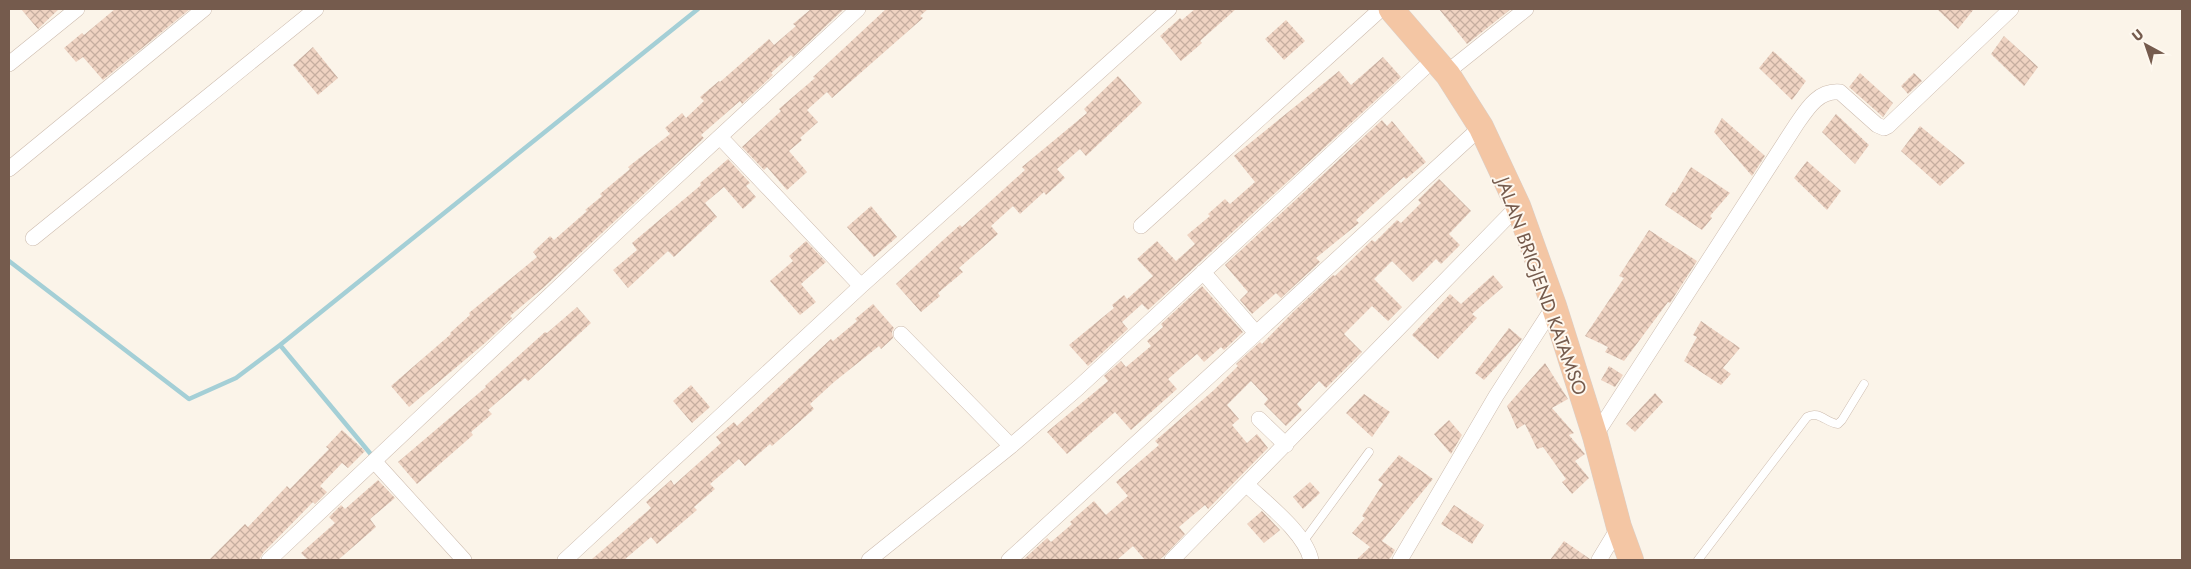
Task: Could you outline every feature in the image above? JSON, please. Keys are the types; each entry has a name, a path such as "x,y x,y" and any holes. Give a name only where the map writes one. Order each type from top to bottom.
{"highway":[{"name":"JALAN BRIGJEND KATAMSO","path":"1392,9 1441,66 1481,127 1518,206 1554,306 1594,436 1619,527 1631,560"}],"street":[{"path":"9,64 77,9"},
{"path":"9,169 204,9"},
{"path":"33,238 316,9"},
{"path":"269,560 858,9"},
{"path":"564,560 861,286 1169,9"},
{"path":"1141,226 1381,9"},
{"path":"869,560 1011,446 1078,388 1203,272 1441,66 1526,9"},
{"path":"1594,436 1796,125 1815,100 1830,92 1840,92 1877,125 1884,128 2012,9"},
{"path":"1009,560 1481,127"},
{"path":"720,137 861,286"},
{"path":"1172,560 1518,206"},
{"path":"1203,272 1256,333"},
{"path":"1400,560 1496,396 1554,306"},
{"path":"901,334 1011,446"},
{"path":"1259,419 1286,445"},
{"path":"374,461 464,560"},
{"path":"1247,485 1303,542 1311,560"},
{"path":"1599,560 1619,527"}],"lane":[{"path":"1698,560 1807,417 1818,414 1832,423 1838,424 1864,384"},
{"path":"1303,542 1369,452"}],"building":[{"path":"21,9 59,9 38,29"},
{"path":"115,9 190,9 103,80 83,57 76,62 64,48 82,33 84,35"},
{"path":"811,9 844,9 793,57 791,55 771,73 773,75 742,104 740,101 701,135 704,138 543,288 510,316 512,318 485,343 409,407 391,386 451,334 470,315 469,313 537,257 533,252 550,236 554,240 602,196 600,194 630,169 628,167 670,134 665,128 682,113 686,118 704,101 700,97 769,39 774,45 796,26 793,24"},
{"path":"886,9 928,9 920,16 923,18 832,98 827,92 807,110 818,122 789,151 807,172 787,190 767,167 764,170 742,147 781,111 779,109 815,78 813,77"},
{"path":"1195,9 1236,9 1181,61 1160,36 1180,18 1182,20"},
{"path":"1439,9 1511,9 1467,44"},
{"path":"1937,9 1974,9 1958,29"},
{"path":"1286,20 1305,41 1284,60 1265,39"},
{"path":"2004,36 2038,67 2024,86 1991,54"},
{"path":"313,47 338,78 318,95 293,65"},
{"path":"1773,51 1806,81 1792,100 1759,68"},
{"path":"1383,57 1401,77 1148,310 1142,304 1122,322 1128,329 1088,366 1069,345 1114,308 1112,305 1124,295 1127,299 1153,276 1137,259 1157,241 1176,261 1195,244 1187,235 1210,216 1208,214 1225,199 1230,204 1255,182 1234,156 1339,71 1351,85"},
{"path":"1860,73 1893,103 1883,117 1849,87"},
{"path":"1914,73 1922,81 1908,94 1901,86"},
{"path":"1118,76 1142,103 1086,156 1080,149 1057,169 1065,178 1046,195 1044,192 1020,214 1013,206 991,226 998,234 959,268 963,272 938,293 940,296 921,312 896,284 960,225 962,227 1025,170 1022,167 1087,113 1084,109"},
{"path":"1836,114 1869,145 1855,164 1822,132"},
{"path":"1722,118 1765,156 1752,176 1714,132"},
{"path":"1382,120 1387,126 1392,121 1426,162 1406,179 1404,177 1356,220 1359,223 1316,258 1320,262 1281,298 1276,293 1252,314 1240,300 1248,292 1225,265"},
{"path":"1920,126 1965,163 1940,186 1901,151"},
{"path":"728,159 750,183 746,186 756,197 743,209 724,187 705,203 717,217 674,257 668,251 628,288 613,270 637,250 632,243 701,185 700,183"},
{"path":"1807,161 1841,191 1827,210 1794,178"},
{"path":"1691,167 1730,193 1710,216 1712,218 1702,230 1665,205"},
{"path":"1439,179 1471,211 1449,234 1460,245 1441,264 1436,259 1413,282 1392,261 1374,279 1402,307 1388,321 1372,306 1344,334 1362,352 1326,388 1319,381 1297,404 1302,410 1286,426 1264,404 1268,399 1251,381 1227,405 1239,419 1232,425 1247,443 1257,434 1268,448 1208,509 1205,505 1179,527 1185,534 1164,556 1159,560 1145,560 1133,546 1117,560 1023,560 1047,538 1051,542 1094,501 1106,515 1128,496 1116,482 1159,445 1155,441 1214,390 1238,366 1236,364 1260,342 1262,344 1293,312 1333,275 1335,276 1372,240 1375,242 1397,220 1401,223 1421,203 1418,200"},
{"path":"871,206 897,237 874,257 847,227"},
{"path":"1649,230 1697,261 1670,303 1668,302 1624,361 1605,352 1608,347 1585,336 1624,278 1619,276"},
{"path":"806,241 826,262 801,284 816,302 800,315 770,281 793,261 789,256"},
{"path":"1493,275 1503,287 1472,314 1477,318 1438,359 1412,335 1450,294 1461,304"},
{"path":"1202,286 1243,332 1224,350 1221,347 1204,362 1197,354 1168,379 1177,389 1131,430 1115,412 1067,454 1047,432 1108,381 1104,376 1121,361 1126,367 1151,346 1147,341 1163,327 1161,324"},
{"path":"873,304 894,328 892,332 893,338 881,349 879,346 834,382 810,404 814,409 772,446 770,444 745,466 739,459 710,484 715,489 694,507 697,510 657,544 651,537 624,560 591,560 651,508 646,502 671,480 674,485 721,443 716,437 734,422 737,426 831,339 833,341 857,321 855,319"},
{"path":"577,307 591,323 528,381 525,378 488,410 492,414 471,432 473,435 417,484 398,462 486,387 545,332 547,333"},
{"path":"1701,321 1740,348 1723,368 1731,374 1721,385 1684,361 1697,337 1693,335"},
{"path":"1509,328 1522,339 1484,380 1475,373"},
{"path":"1545,363 1568,399 1552,408 1574,433 1569,435 1585,454 1575,461 1589,478 1572,494 1562,482 1566,479 1543,447 1537,449 1525,424 1517,429 1507,406"},
{"path":"1609,366 1623,375 1615,387 1601,380"},
{"path":"691,385 710,407 692,423 673,401"},
{"path":"1655,393 1663,402 1635,432 1626,424"},
{"path":"1364,394 1390,412 1372,437 1346,413"},
{"path":"1449,420 1462,435 1451,454 1434,434"},
{"path":"342,430 365,451 348,468 342,463 320,486 327,492 315,504 313,502 263,553 259,560 209,560 245,524 248,527 287,486 290,489 329,449 326,447"},
{"path":"1399,455 1433,479 1382,541 1395,550 1391,557 1388,560 1356,560 1370,547 1352,533 1365,518 1362,516 1383,484 1378,480"},
{"path":"378,480 395,498 370,519 376,527 338,560 308,560 301,553 335,523 329,517 341,505 345,509"},
{"path":"1310,482 1320,493 1303,509 1293,497"},
{"path":"1454,505 1484,525 1472,544 1441,524"},
{"path":"1262,511 1280,530 1264,543 1247,524"},
{"path":"1564,541 1590,559 1590,560 1550,560"}],"waterway":[{"path":"374,458 280,345 698,9"},
{"path":"9,261 189,399 236,378 280,345"}]}
